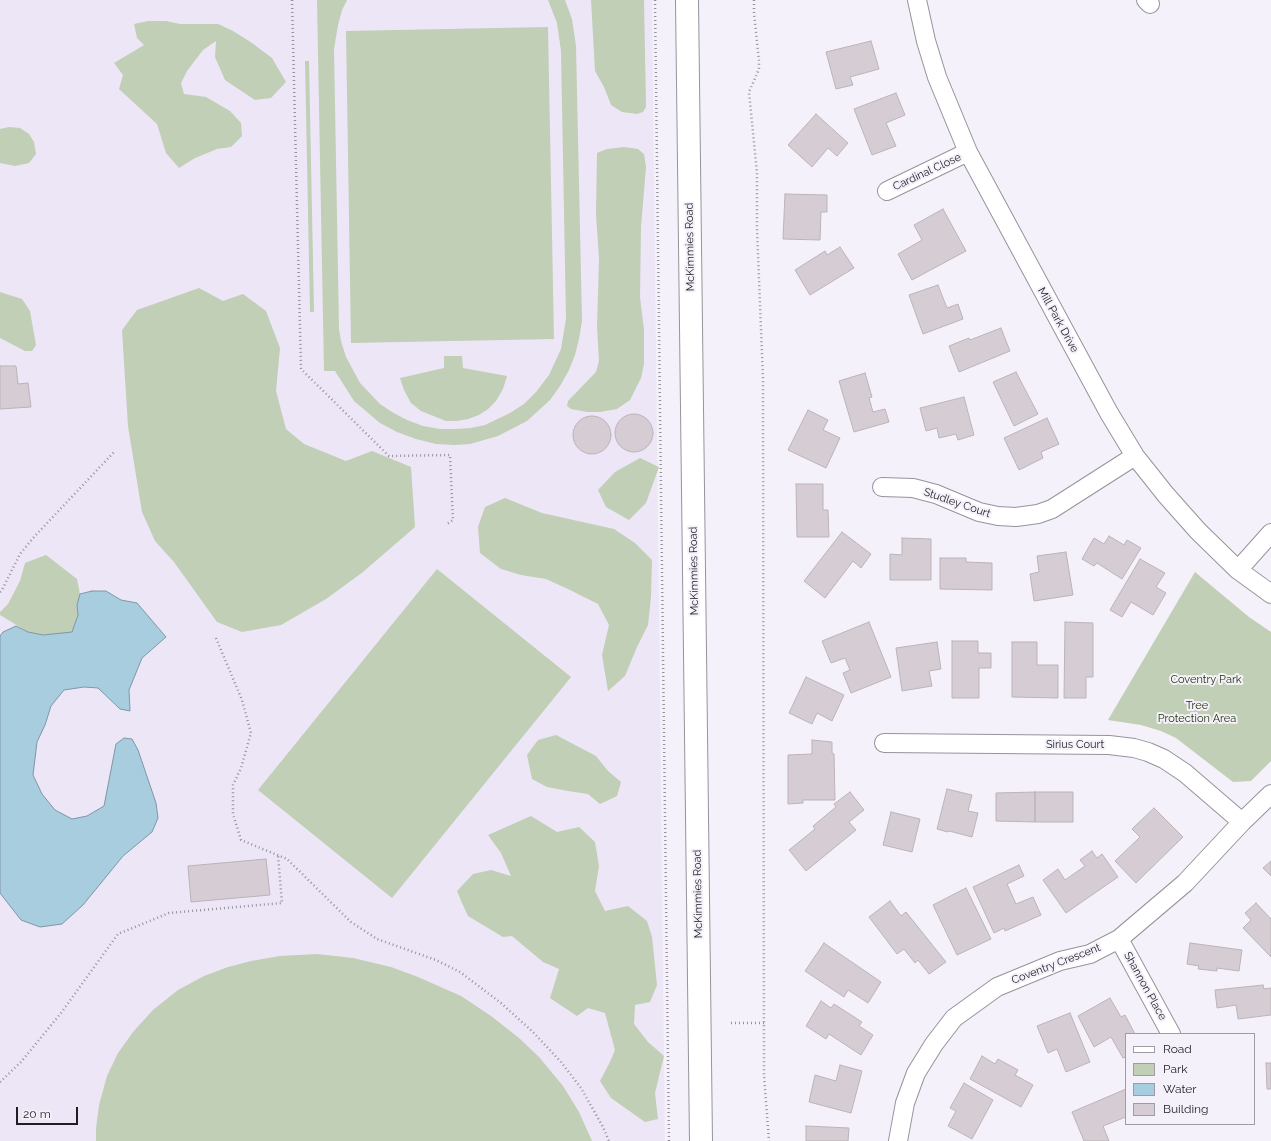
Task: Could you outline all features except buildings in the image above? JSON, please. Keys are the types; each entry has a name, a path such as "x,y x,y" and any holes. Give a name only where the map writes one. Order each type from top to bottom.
{"main road":[{"name":"McKimmies Road","path":"687,0 701,1141"}],"street":[{"name":"Mill Park Drive","path":"917,0 926,41 937,77 968,152 1098,393 1135,456 1166,495 1198,531 1238,570 1271,594"},
{"name":"Cardinal Close","path":"887,191 968,152"},
{"name":"Studley Court","path":"882,487 913,488 936,494 979,512 1016,518 1038,514 1052,509 1135,456"},
{"path":"1238,570 1271,533"},
{"name":"Sirius Court","path":"884,743 1109,745 1134,748 1159,757 1185,773 1242,822"},
{"name":"Coventry Crescent","path":"898,1141 905,1103 916,1073 934,1044 954,1018 997,988 1060,962 1090,954 1118,939 1185,883 1242,822 1271,794"},
{"name":"Shannon Place","path":"1118,939 1170,1033"}],"path":[{"path":"292,0 301,369 389,456 450,455 452,520 447,524"},
{"path":"655,0 669,1141"},
{"path":"754,0 759,69 749,92 757,173 757,229 763,372 764,1075 770,1141"},
{"path":"0,592 20,554 34,537 115,451"},
{"path":"216,638 242,700 251,733 241,768 232,785 233,814 241,840 287,859 351,922 377,939 436,960 460,972 501,1003 561,1062 580,1088 603,1127 609,1141"},
{"path":"0,1082 21,1062 56,1019 118,934 169,912 282,902 278,855"},
{"path":"731,1023 764,1023"}],"shaded area":[{"path":"0,0 652,0 665,1141 0,1141"}],"green space":[{"path":"317,0 347,0 342,10 338,25 334,49 339,329 346,357 360,383 380,404 392,412 423,426 440,429 455,429 485,425 510,413 524,404 536,392 549,375 561,349 566,319 561,51 557,23 548,0 565,0 572,19 576,46 582,321 575,355 569,370 550,400 527,421 498,436 470,444 454,445 436,444 397,432 380,423 354,401 335,371 324,371"},
{"path":"591,0 644,0 646,107 643,112 637,114 622,112 611,105 604,87 595,71"},
{"path":"148,21 166,21 180,24 218,24 233,31 272,58 286,82 271,98 255,100 225,80 215,57 216,41 203,50 187,71 181,83 184,94 206,97 230,111 241,123 242,136 231,147 217,149 195,158 179,168 166,153 157,124 119,89 123,75 114,63 144,45 137,38 134,24"},
{"path":"548,27 554,339 351,343 346,31"},
{"path":"305,61 309,61 314,312 310,312"},
{"path":"9,127 20,128 29,134 34,142 36,154 29,163 15,166 0,163 0,129"},
{"path":"624,147 638,149 644,154 646,167 641,227 640,297 644,330 644,364 641,378 630,400 617,409 600,412 587,412 571,409 567,406 568,401 596,372 599,361 597,327 599,259 596,214 597,153 607,149"},
{"path":"199,288 223,301 243,294 266,311 280,348 276,391 286,429 304,444 346,461 372,451 411,467 415,527 363,572 326,599 281,625 242,632 217,622 174,562 155,541 142,512 128,426 122,330 137,310"},
{"path":"0,292 22,299 30,311 36,345 32,351 25,351 0,338"},
{"path":"444,356 462,356 463,368 507,376 503,389 496,401 488,409 479,415 468,419 446,421 421,411 411,403 400,378 444,368"},
{"path":"640,458 659,467 646,503 629,520 606,507 598,490 615,472"},
{"path":"505,498 542,513 614,529 635,543 652,560 651,597 648,625 625,676 608,691 602,655 609,625 598,604 546,579 521,575 501,569 480,553 478,527 485,507"},
{"path":"46,555 77,579 80,594 77,605 78,615 73,632 43,635 28,632 0,615 0,612 8,604 20,581 25,563"},
{"path":"437,569 571,677 392,898 258,790"},
{"name":"Coventry Park","path":"1195,572 1249,617 1271,632 1271,761 1251,781 1233,782 1176,738 1161,731 1141,725 1108,720"},
{"path":"556,735 596,756 608,771 621,782 617,796 600,804 588,794 547,787 532,779 527,755 538,740"},
{"path":"531,816 557,832 579,827 595,842 599,866 595,891 605,911 628,906 647,921 652,937 657,985 650,1002 635,1005 634,1024 648,1042 664,1056 655,1093 658,1119 645,1122 611,1098 600,1081 615,1050 605,1013 588,1008 577,1016 550,998 559,969 543,962 512,936 503,937 468,916 462,903 457,891 473,874 491,870 511,876 501,853 488,835"},
{"path":"317,954 353,958 391,967 461,996 491,1016 519,1038 539,1057 563,1086 579,1112 592,1141 96,1141 99,1105 107,1076 118,1053 133,1032 153,1010 178,990 204,976 228,967 280,956"}],"water":[{"path":"92,591 106,591 121,600 137,603 166,637 142,658 129,690 130,711 120,709 98,688 84,687 64,690 51,706 45,725 37,742 33,775 42,794 55,810 72,819 87,816 104,806 116,744 124,738 132,739 138,750 156,803 158,818 152,832 123,856 83,905 62,924 40,927 21,920 0,893 0,636 3,632 16,626 28,632 43,635 72,632 78,615 77,605 80,594"}],"park label":[{"name":"Tree Protection Area","path":"1197,712"}]}
